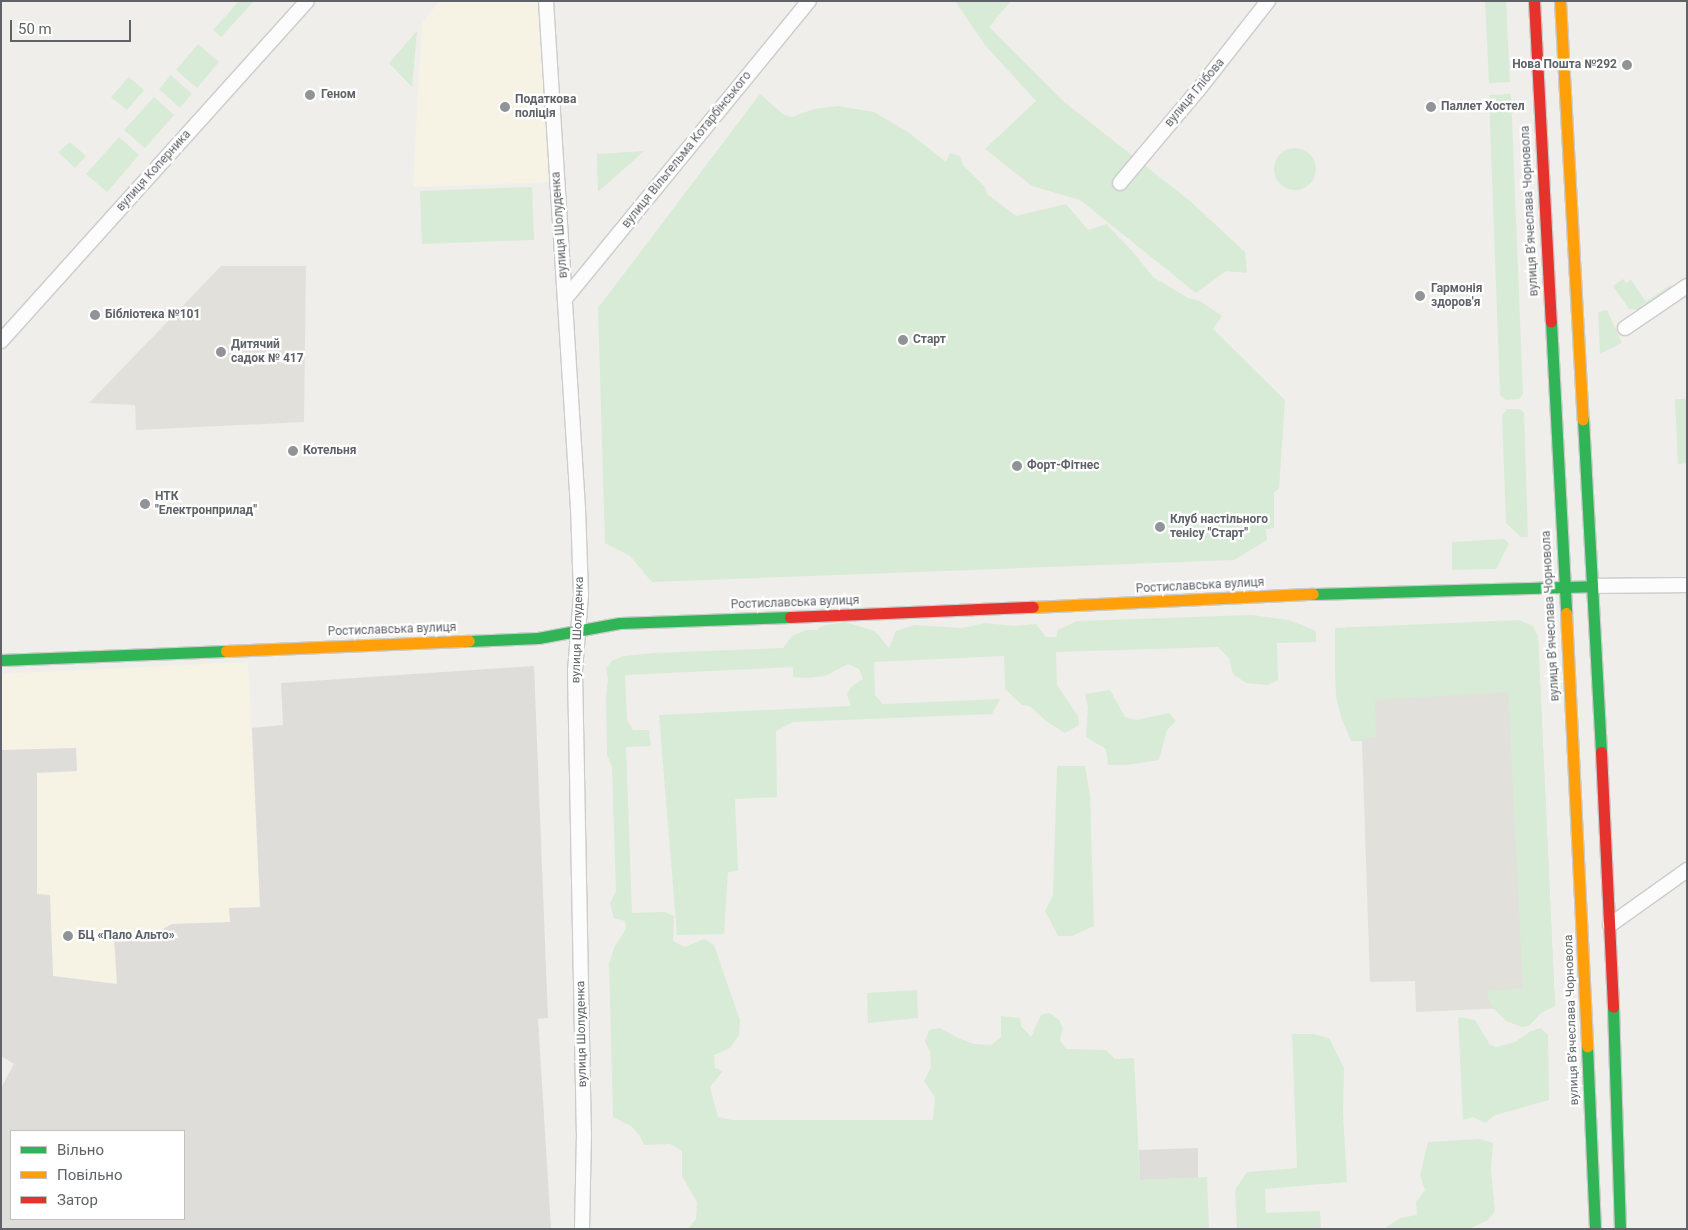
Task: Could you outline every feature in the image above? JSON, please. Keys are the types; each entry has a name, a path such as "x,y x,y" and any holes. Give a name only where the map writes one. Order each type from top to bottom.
{"main road":[{"name":"вулиця Вʼячеслава Чорновола","path":"1534,1 1562,587 1582,931 1594,1229"},
{"path":"1560,1 1610,925 1620,1229"},
{"name":"Ростиславська вулиця","path":"1,660 538,638 620,623 1317,594 1592,586"}],"street":[{"name":"вулиця Коперника","path":"1,341 308,1"},
{"name":"вулиця Шолуденка","path":"546,1 578,508 579,631 575,671 584,1133 582,1229"},
{"name":"вулиця Вільгельма Котарбінського","path":"565,299 809,1"},
{"name":"вулиця Глібова","path":"1120,182 1199,89 1268,1"},
{"path":"1625,328 1687,286"},
{"path":"1592,586 1687,586"},
{"path":"1610,925 1687,870"}],"shaded area":[{"path":"439,1 540,1 551,182 413,187 422,24"},
{"name":"Дитячий садок № 417","path":"221,266 306,266 304,422 136,430 135,405 89,403"},
{"path":"1533,626 1538,637 1555,1006 1416,1012 1415,981 1370,982 1362,741 1351,741 1346,627"},
{"path":"248,662 260,907 229,908 230,922 172,924 150,936 114,937 117,984 53,976 50,895 37,894 37,773 77,771 76,748 1,750 1,674"},
{"path":"534,666 548,1018 538,1019 551,1229 1,1229 1,1088 14,1064 1,1056 1,750 76,748 77,771 37,773 37,894 50,895 53,976 117,984 114,937 150,936 172,924 230,922 229,908 260,907 252,728 283,725 281,683"},
{"path":"1198,1148 1198,1178 1140,1180 1139,1150"}],"green space":[{"path":"239,1 254,1 221,37 213,30"},
{"path":"955,1 1011,1 989,27 1063,101 1190,201 1245,252 1247,273 1226,271 1196,293 1080,200 1032,186 985,149 1036,101 985,45"},
{"path":"1485,1 1506,1 1510,82 1489,83"},
{"path":"417,31 412,87 389,63"},
{"path":"198,44 219,62 197,88 176,70"},
{"path":"171,75 192,94 180,108 159,89"},
{"path":"129,77 144,90 127,110 111,97"},
{"name":"Старт","path":"760,94 784,115 792,117 814,109 838,106 874,112 908,132 946,162 950,153 960,156 963,165 985,187 987,194 1016,216 1066,204 1088,230 1106,224 1134,253 1153,277 1188,298 1200,301 1222,316 1213,329 1285,400 1279,489 1274,492 1274,528 1266,529 1267,540 1234,560 652,582 630,556 605,543 598,308"},
{"path":"1511,94 1523,394 1519,399 1506,400 1500,395 1489,95"},
{"path":"154,97 174,115 145,148 124,130"},
{"path":"119,137 139,155 107,192 86,174"},
{"path":"70,142 86,156 75,168 58,152"},
{"path":"1299,148 1307,151 1313,157 1316,169 1313,181 1307,187 1291,190 1283,187 1277,181 1274,165 1277,157 1283,151"},
{"path":"644,151 598,192 597,154"},
{"path":"532,187 534,240 422,244 420,191"},
{"path":"1623,279 1626,283 1631,280 1646,302 1670,285 1672,288 1639,310 1629,309 1613,286"},
{"path":"1607,310 1622,343 1600,354 1598,312"},
{"path":"1675,399 1687,399 1687,463 1678,464"},
{"path":"1507,409 1519,409 1524,412 1528,537 1521,537 1506,523 1502,415"},
{"path":"1504,539 1509,543 1496,569 1452,570 1452,542"},
{"path":"1252,615 1289,620 1316,631 1316,642 1277,643 1278,680 1267,685 1246,683 1233,674 1229,658 1218,647 1056,652 1057,685 1078,716 1079,725 1065,733 1046,721 1030,706 1022,705 1005,689 1004,656 874,662 875,695 883,704 1000,699 992,714 793,722 776,731 777,797 735,799 738,871 728,872 724,934 677,935 659,715 851,706 847,694 852,686 863,679 859,669 848,664 825,676 807,678 793,677 793,667 625,675 627,720 633,730 649,730 651,746 626,747 632,913 665,912 674,916 673,941 685,947 704,939 714,945 740,1020 739,1035 730,1048 714,1055 715,1068 723,1071 710,1087 718,1117 732,1120 933,1120 935,1097 924,1081 931,1067 930,1052 925,1041 929,1030 940,1028 974,1044 991,1045 1001,1037 1001,1016 1020,1018 1021,1026 1031,1037 1041,1015 1050,1013 1059,1020 1063,1028 1060,1040 1066,1049 1106,1050 1115,1059 1134,1058 1140,1180 1207,1177 1209,1229 688,1229 696,1219 697,1202 682,1176 682,1151 670,1144 644,1145 640,1136 631,1126 613,1117 609,963 615,946 626,929 625,921 614,918 610,903 616,891 612,767 607,755 606,698 608,679 606,668 613,660 624,656 654,653 783,648 792,636 806,630 817,630 822,626 845,622 875,631 889,648 896,631 915,625 962,628 985,623 1014,626 1036,624 1046,637 1056,637 1058,630 1077,621"},
{"path":"1519,620 1533,626 1538,637 1555,1006 1541,1013 1529,1026 1522,1027 1506,1021 1498,1013 1490,1004 1487,991 1523,988 1508,692 1375,700 1376,737 1351,741 1341,717 1336,696 1335,669 1335,628"},
{"path":"1110,690 1125,717 1136,720 1169,713 1176,721 1167,730 1159,760 1127,765 1108,765 1106,749 1086,737 1088,707 1085,694"},
{"path":"1057,766 1085,766 1090,795 1094,926 1072,936 1058,936 1045,911 1053,895"},
{"path":"917,990 918,1018 868,1023 867,993"},
{"path":"1458,1017 1475,1020 1490,1045 1497,1047 1515,1042 1531,1031 1541,1028 1548,1035 1549,1100 1495,1115 1485,1123 1473,1117 1463,1120"},
{"path":"1292,1034 1313,1034 1329,1038 1344,1068 1343,1114 1347,1182 1265,1189 1266,1213 1320,1211 1321,1229 1237,1229 1235,1190 1247,1172 1297,1168"},
{"path":"1480,1139 1493,1143 1491,1170 1495,1211 1488,1220 1469,1229 1384,1229 1400,1218 1417,1215 1416,1202 1425,1190 1420,1175 1428,1142"}],"traffic: fast":[{"path":"1551,322 1566,613"},
{"path":"1583,419 1601,752"},
{"path":"1313,594 1592,586"},
{"path":"469,641 538,638 620,623 790,617"},
{"path":"1,660 226,651"},
{"path":"1613,1007 1620,1229"},
{"path":"1587,1046 1595,1229"}],"traffic: slow":[{"path":"1560,1 1583,419"},
{"path":"1033,607 1313,594"},
{"path":"1566,613 1587,1046"},
{"path":"226,651 469,641"}],"traffic: jam":[{"path":"1534,1 1551,322"},
{"path":"790,617 1033,607"},
{"path":"1601,752 1613,1007"}],"place":[{"name":"Нова Пошта №292","path":"1627,65"},
{"name":"Геном","path":"310,95"},
{"name":"Податкова поліція","path":"505,107"},
{"name":"Паллет Хостел","path":"1431,107"},
{"name":"Гармонія здоров'я","path":"1420,296"},
{"name":"Бібліотека №101","path":"95,315"},
{"name":"Старт","path":"903,340"},
{"name":"Дитячий садок № 417","path":"221,352"},
{"name":"Котельня","path":"293,451"},
{"name":"Форт-Фітнес","path":"1017,466"},
{"name":"НТК \"Електронприлад\"","path":"145,504"},
{"name":"Клуб настільного тенісу \"Старт\"","path":"1160,527"},
{"name":"БЦ «Пало Альто»","path":"68,936"}]}
